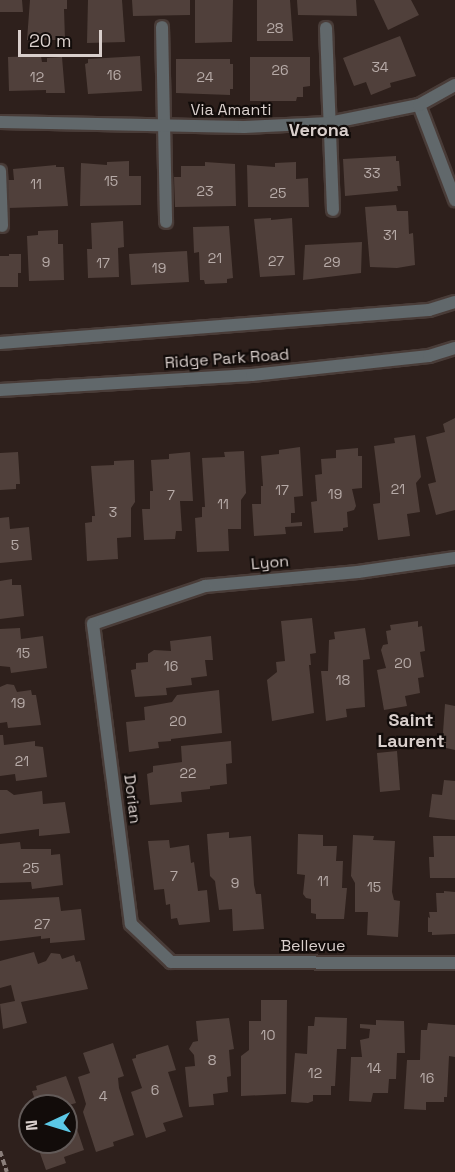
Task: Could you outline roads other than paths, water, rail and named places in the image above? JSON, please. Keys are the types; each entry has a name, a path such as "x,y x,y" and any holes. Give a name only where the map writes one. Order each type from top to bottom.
{"street":[{"path":"162,27 166,222"},
{"path":"326,28 333,210"},
{"name":"Via Amanti","path":"0,122 244,128 329,123 418,105 455,85"},
{"path":"418,105 455,200"},
{"path":"0,171 2,226"},
{"name":"Ridge Park Road","path":"0,343 429,310 455,302"},
{"name":"Ridge Park Road","path":"0,390 252,375 429,356 455,348"},
{"name":"Lyon","path":"93,624 205,586 358,573 455,558"},
{"name":"Dorian","path":"93,624 131,924 171,962"},
{"name":"Bellevue","path":"171,962 455,963"}],"district":[{"name":"Verona","path":"319,130"},
{"name":"Saint Laurent","path":"411,731"}]}
